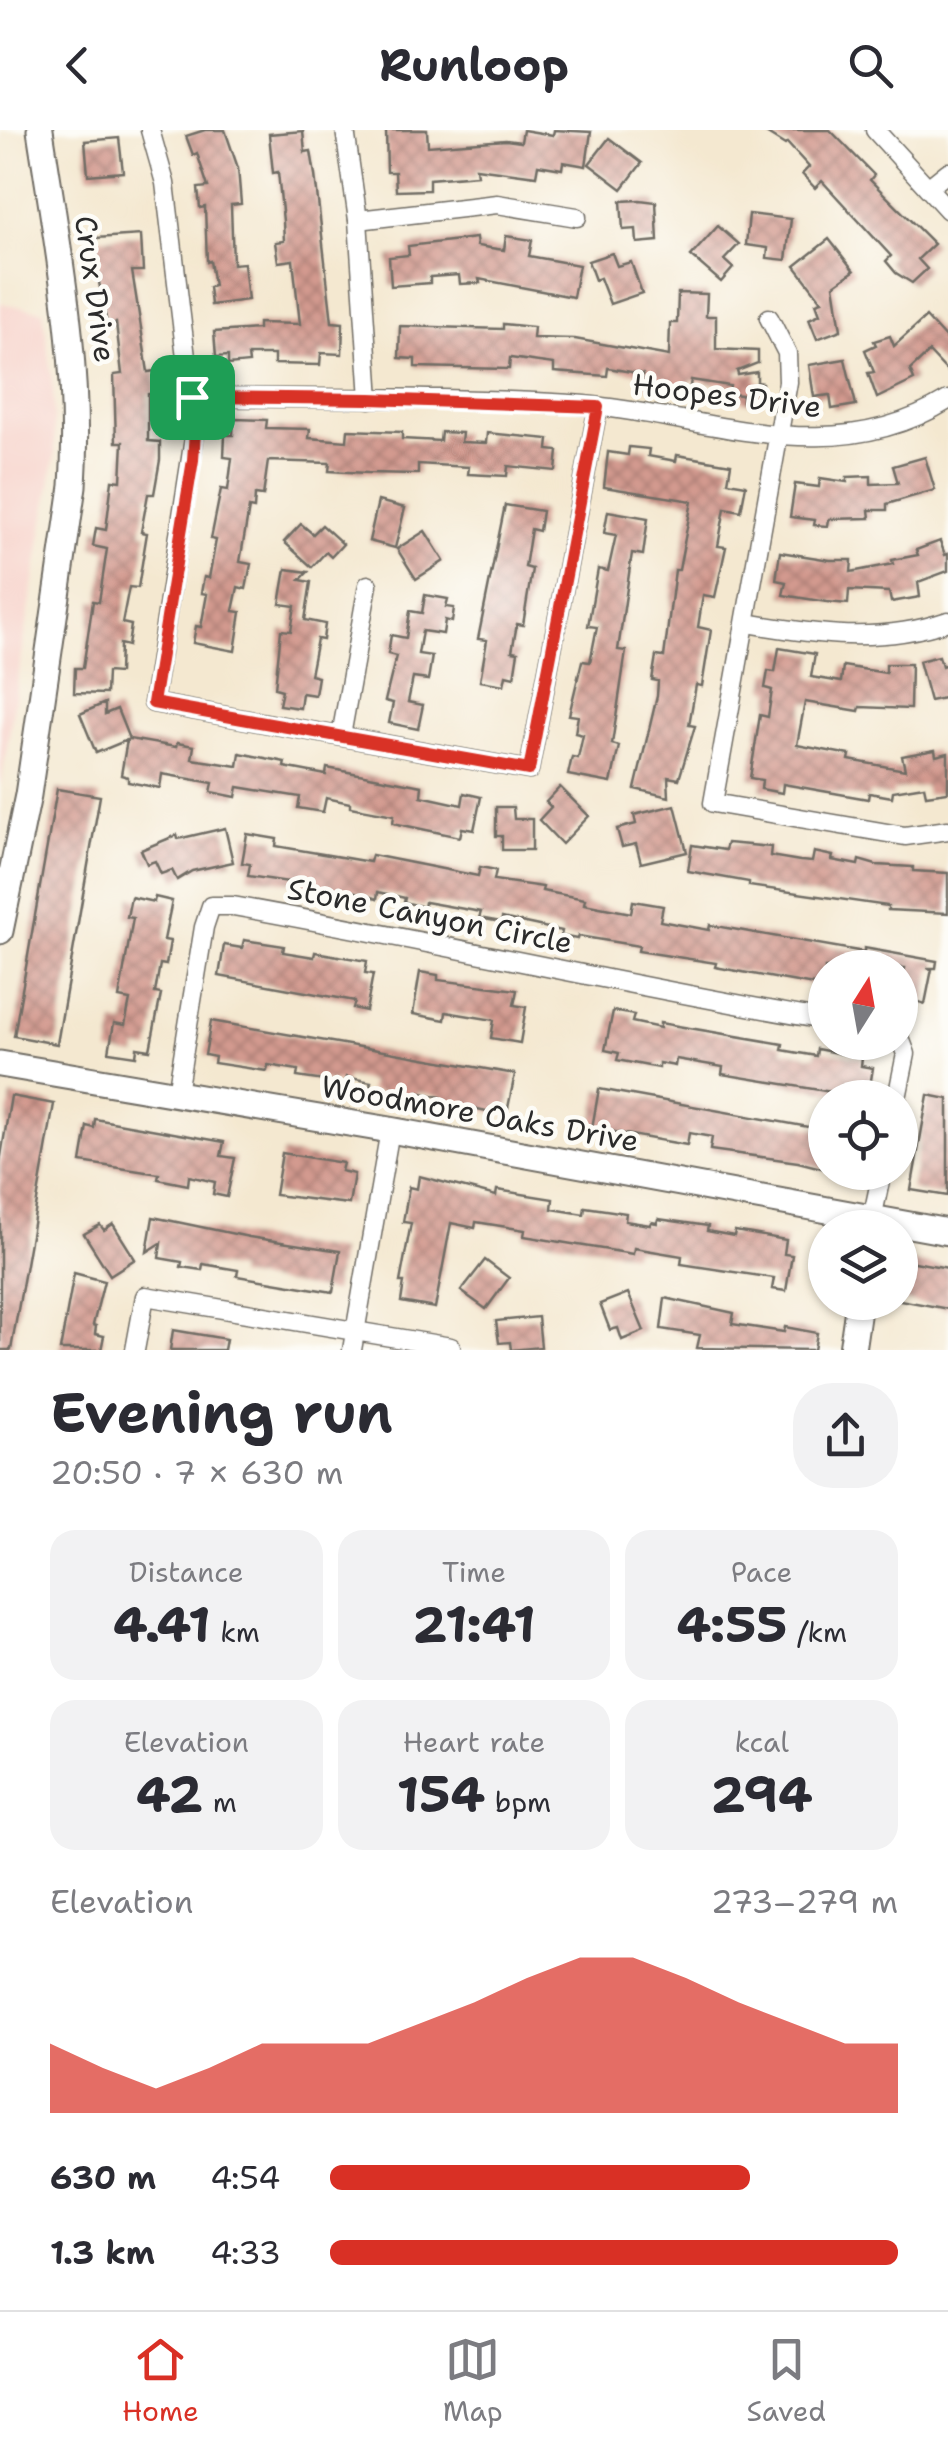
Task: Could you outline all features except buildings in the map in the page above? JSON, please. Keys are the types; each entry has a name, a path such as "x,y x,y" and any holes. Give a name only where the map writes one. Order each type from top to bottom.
{"street":[{"name":"Crux Drive","path":"0,931 28,795 76,447 73,348 40,130"},
{"path":"150,130 166,183 195,432 153,703 529,770 598,407"},
{"path":"346,130 358,220 370,399"},
{"path":"875,130 948,210"},
{"path":"928,188 948,172"},
{"path":"358,220 497,204 577,217"},
{"path":"769,318 783,343 788,374 747,624 712,802 884,834 905,836 948,830"},
{"name":"Hoopes Drive","path":"192,397 598,407 780,436 864,434 910,420 948,400"},
{"path":"341,736 368,585"},
{"path":"747,624 852,638 948,622"},
{"name":"Stone Canyon Circle","path":"177,1092 204,927 211,906 232,906 437,942 808,1017"},
{"name":"Woodmore Oaks Drive","path":"0,1064 390,1130 808,1211"},
{"path":"352,1350 390,1130"},
{"name":"Woodmore Oaks Drive","path":"918,1228 948,1232"},
{"path":"135,1350 145,1296 451,1347"},
{"path":"852,1350 856,1320"}],"shaded area":[{"path":"0,303 43,311 53,391 55,453 0,789"}],"route":[{"path":"192,397 598,407 529,770 153,703 193,460 192,397"}]}
